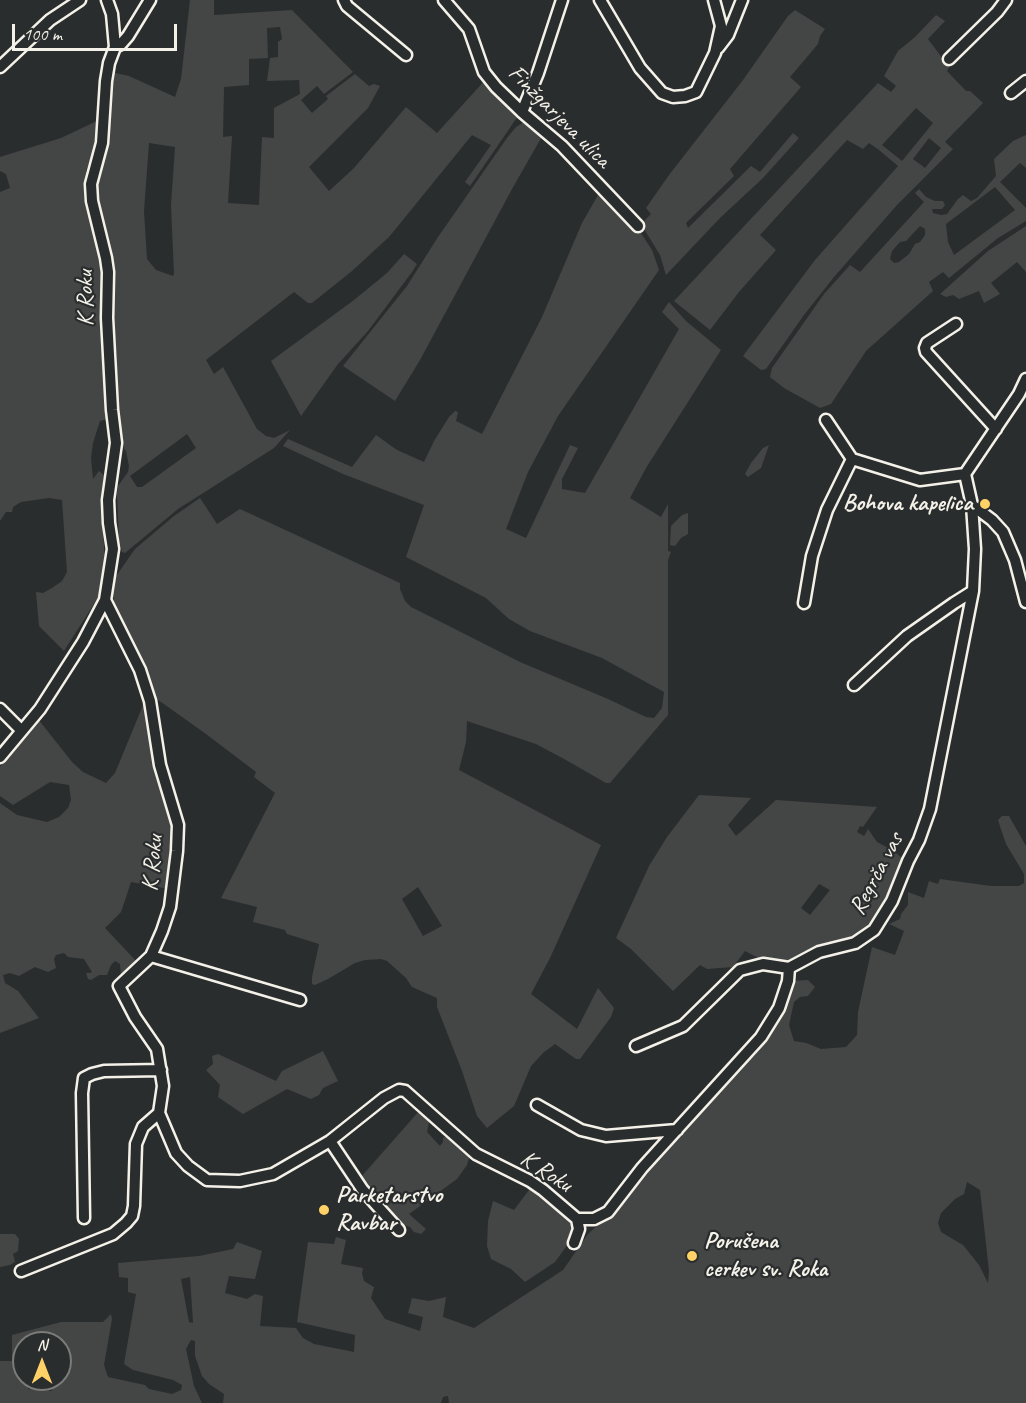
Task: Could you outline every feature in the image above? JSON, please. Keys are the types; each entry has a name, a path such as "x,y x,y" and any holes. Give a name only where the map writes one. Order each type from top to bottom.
{"street":[{"path":"0,67 50,20 80,0"},
{"name":"K Roku","path":"0,757 40,709 105,600 113,549 108,500 116,443 107,329 106,258 95,221 92,201 92,184 102,143 106,81 115,47 112,14 107,0"},
{"path":"115,47 128,36 150,0"},
{"path":"344,0 347,6 406,55"},
{"name":"Finžgarjeva ulica","path":"444,0 469,29 484,72 496,87 562,146 638,226"},
{"path":"522,112 538,73 562,0"},
{"path":"600,0 640,68 662,93 672,96 685,96 696,92 715,53 728,35 741,0"},
{"path":"714,0 721,26 715,53"},
{"path":"949,59 997,12 1006,0"},
{"path":"1011,93 1026,81"},
{"path":"956,324 927,344 926,352 996,429"},
{"path":"826,420 852,459 920,480 965,474 1026,379"},
{"path":"804,603 812,556 827,510 852,459"},
{"name":"Regrča vas","path":"789,968 819,952 855,943 874,930 892,901 919,840 930,808 973,591 975,549 972,505 965,474"},
{"path":"972,505 992,520 1003,532 1015,560 1026,602"},
{"path":"854,685 907,636 973,591"},
{"name":"K Roku","path":"105,600 140,670 150,701 160,765 178,825 170,907 152,956 119,986 135,1017 157,1049 163,1086 159,1113 176,1153 188,1166 207,1180 240,1181 273,1174 330,1141 384,1098 399,1090 405,1091 476,1154 530,1181 577,1219 579,1228 574,1243"},
{"path":"0,709 21,730"},
{"path":"152,956 300,1000"},
{"path":"577,1219 594,1218 608,1212 642,1168 761,1037 779,1008 788,981 789,968 763,964 740,970 683,1026 636,1046"},
{"path":"84,1218 82,1093 84,1078 104,1071 160,1070"},
{"path":"537,1105 580,1130 606,1136 678,1130"},
{"path":"21,1271 114,1233 132,1216 136,1144 143,1127 159,1113"},
{"path":"330,1141 362,1189 399,1230"}],"shaded area":[{"path":"190,0 214,0 214,15 292,10 353,72 324,94 317,86 301,100 312,113 328,99 326,96 355,74 369,86 374,84 380,86 368,108 309,167 329,191 354,168 406,107 437,133 487,78 518,116 470,186 465,182 491,145 472,135 389,237 352,271 312,303 308,303 294,292 206,360 214,374 223,367 257,429 266,436 274,438 290,430 274,448 178,509 125,553 122,552 119,540 117,494 118,486 128,472 129,466 116,397 117,355 113,338 112,264 96,209 95,186 111,72 129,76 175,97 181,79","holes":["280,27 282,39 278,42 278,57 270,58 267,81 299,80 300,94 274,108 274,138 262,137 259,205 228,203 232,136 223,137 224,87 249,85 249,59 268,58 267,28","149,143 175,147 171,205 173,276 156,270 147,259 144,211","187,434 196,448 142,487 137,487 130,476"]},
{"path":"795,10 825,29 818,44 790,77 801,87 730,169 734,176 686,223 688,228 751,166 760,172 793,133 799,138 763,178 720,218 666,275 660,255 641,224 651,214 646,208 743,80 788,16"},
{"path":"936,15 945,21 928,39 949,67 947,71 966,91 970,91 983,103 945,142 953,149 897,205 834,277 766,369 761,370 743,356 815,260 898,166 879,150 869,143 863,149 847,140 760,235 776,250 739,292 710,330 674,301 878,83 891,92 896,86 884,76 898,51","holes":["916,108 933,123 902,161 882,145","929,138 941,148 925,168 913,159"]},
{"path":"101,119 101,132 93,162 89,164 86,171 84,197 101,273 107,419 100,421 91,458 93,479 99,471 104,475 101,507 105,559 101,593 64,651 39,626 36,592 43,593 52,588 62,581 67,572 62,500 49,498 21,502 13,507 12,512 6,512 0,521 0,192 10,188 6,174 0,171 0,157 61,138"},
{"path":"529,122 544,133 420,360 395,401 343,366 407,286 507,138 516,127"},
{"path":"1026,135 1026,168 1020,163 1000,182 1026,208 1026,221 998,238 949,278 943,272 929,282 933,291 866,351 831,404 820,408 784,388 770,377 772,368 824,294 850,265 860,272 924,202 915,193 919,189 926,197 935,201 943,201 945,205 942,209 932,209 933,213 947,214 963,195 971,201 977,198 996,176 994,159 1013,141","holes":["995,187 1015,210 954,255 948,242 946,224","920,226 925,229 925,235 920,242 915,244 909,254 894,263 890,259 892,251 900,242 906,241"]},
{"path":"602,188 637,227 652,250 659,270 558,416 528,472 506,529 526,538 570,445 578,448 562,479 562,489 585,493 679,329 662,312 669,302 686,321 721,350 646,468 630,498 661,517 668,504 668,551 671,552 668,560 668,715 610,783 606,783 536,744 467,721 466,742 459,770 601,845 550,958 531,994 577,1029 598,988 614,1008 611,1017 580,1059 576,1059 555,1044 543,1053 531,1066 514,1106 487,1128 477,1116 437,1007 437,998 412,987 406,978 387,961 381,959 355,963 328,979 315,985 312,984 319,944 287,934 285,930 253,922 257,907 221,898 275,793 254,777 256,772 154,697 117,617 113,595 114,579 135,549 174,516 200,498 217,524 240,509 400,583 405,601 411,607 520,662 646,717 654,718 662,708 664,692 602,658 530,631 509,619 486,598 406,557 424,505 343,474 283,446 288,439 352,467 376,435 397,450 424,462 434,441 455,411 458,412 456,421 482,434 542,317 582,223","holes":["418,887 442,926 423,936 402,899"]},
{"path":"1026,226 1026,272 1017,262 991,283 1000,294 984,303 979,291 959,299 953,295 946,297 940,294 988,251"},
{"path":"404,254 417,264 412,272 368,331 338,364 301,416 271,361 354,300 387,273"},
{"path":"769,445 761,468 748,477 745,474 751,463 763,448"},
{"path":"688,513 688,534 681,538 675,546 670,545 671,526 682,515"},
{"path":"146,698 175,833 169,889 131,882 121,912 105,928 137,962 121,975 120,964 115,961 107,975 88,979 86,973 92,972 84,959 68,957 64,953 56,955 54,959 56,968 48,972 35,967 19,976 10,973 3,975 5,983 18,991 39,1018 0,1033 0,803 17,815 47,822 59,817 68,808 71,800 69,785 50,782 13,805 0,796 0,767 38,719 72,762 83,772 106,783 115,773"},
{"path":"699,795 751,798 728,825 736,836 776,800 877,807 857,832 864,836 868,829 877,842 894,851 904,860 875,918 862,933 828,944 788,965 764,961 745,951 733,967 707,969 700,965 673,991 631,949 616,938 649,866 667,837","holes":["819,884 830,890 810,915 801,908"]},
{"path":"1002,816 1009,816 1026,846 1026,1403 449,1403 448,1396 443,1397 441,1403 223,1403 224,1394 202,1376 195,1356 195,1341 191,1340 186,1349 194,1386 202,1403 0,1403 0,1361 12,1361 12,1391 72,1391 72,1331 27,1331 61,1322 103,1322 111,1314 104,1365 108,1377 172,1394 181,1390 182,1385 173,1380 133,1370 124,1364 136,1294 128,1292 128,1278 119,1277 118,1263 199,1256 233,1249 237,1242 262,1251 255,1279 229,1276 225,1293 247,1299 255,1294 263,1296 260,1326 296,1328 303,1338 314,1344 354,1352 355,1335 297,1322 308,1242 334,1244 336,1237 346,1240 341,1264 363,1268 364,1281 374,1287 371,1298 385,1319 420,1331 423,1317 408,1313 412,1298 429,1301 446,1297 443,1317 474,1328 563,1270 588,1234 614,1210 623,1195 732,1075 755,1055 773,1023 791,981 808,980 815,987 808,996 800,997 794,1002 789,1025 794,1041 821,1049 846,1047 857,1035 858,1012 872,947 895,955 904,931 889,924 900,919 908,905 908,892 924,898 929,881 938,884 940,879 991,886 1019,886 1024,883 1024,874 1006,844 998,820","holes":["967,1182 980,1190 989,1271 988,1283 979,1265 963,1245 941,1232 938,1223 941,1213 955,1199 964,1194","190,1277 193,1323 189,1322 181,1279"]},
{"path":"323,1051 338,1081 323,1088 319,1095 311,1099 287,1089 243,1114 218,1097 220,1085 206,1070 213,1064 212,1056 218,1054 276,1081 282,1071"},
{"path":"420,1110 427,1116 429,1122 427,1132 440,1146 443,1138 447,1136 458,1148 470,1155 467,1165 457,1179 409,1214 426,1229 421,1234 399,1223 390,1210 365,1185 361,1177"},
{"path":"532,1186 565,1216 574,1229 568,1244 555,1262 525,1282 511,1269 491,1259 487,1246 488,1221 493,1201 514,1210"},
{"path":"0,1234 15,1234 19,1239 18,1251 13,1254 15,1262 0,1267"}],"place":[{"name":"Bohova kapelica","path":"985,504"},
{"name":"Parketarstvo Ravbar","path":"324,1210"},
{"name":"Porušena cerkev sv. Roka","path":"692,1256"}]}
